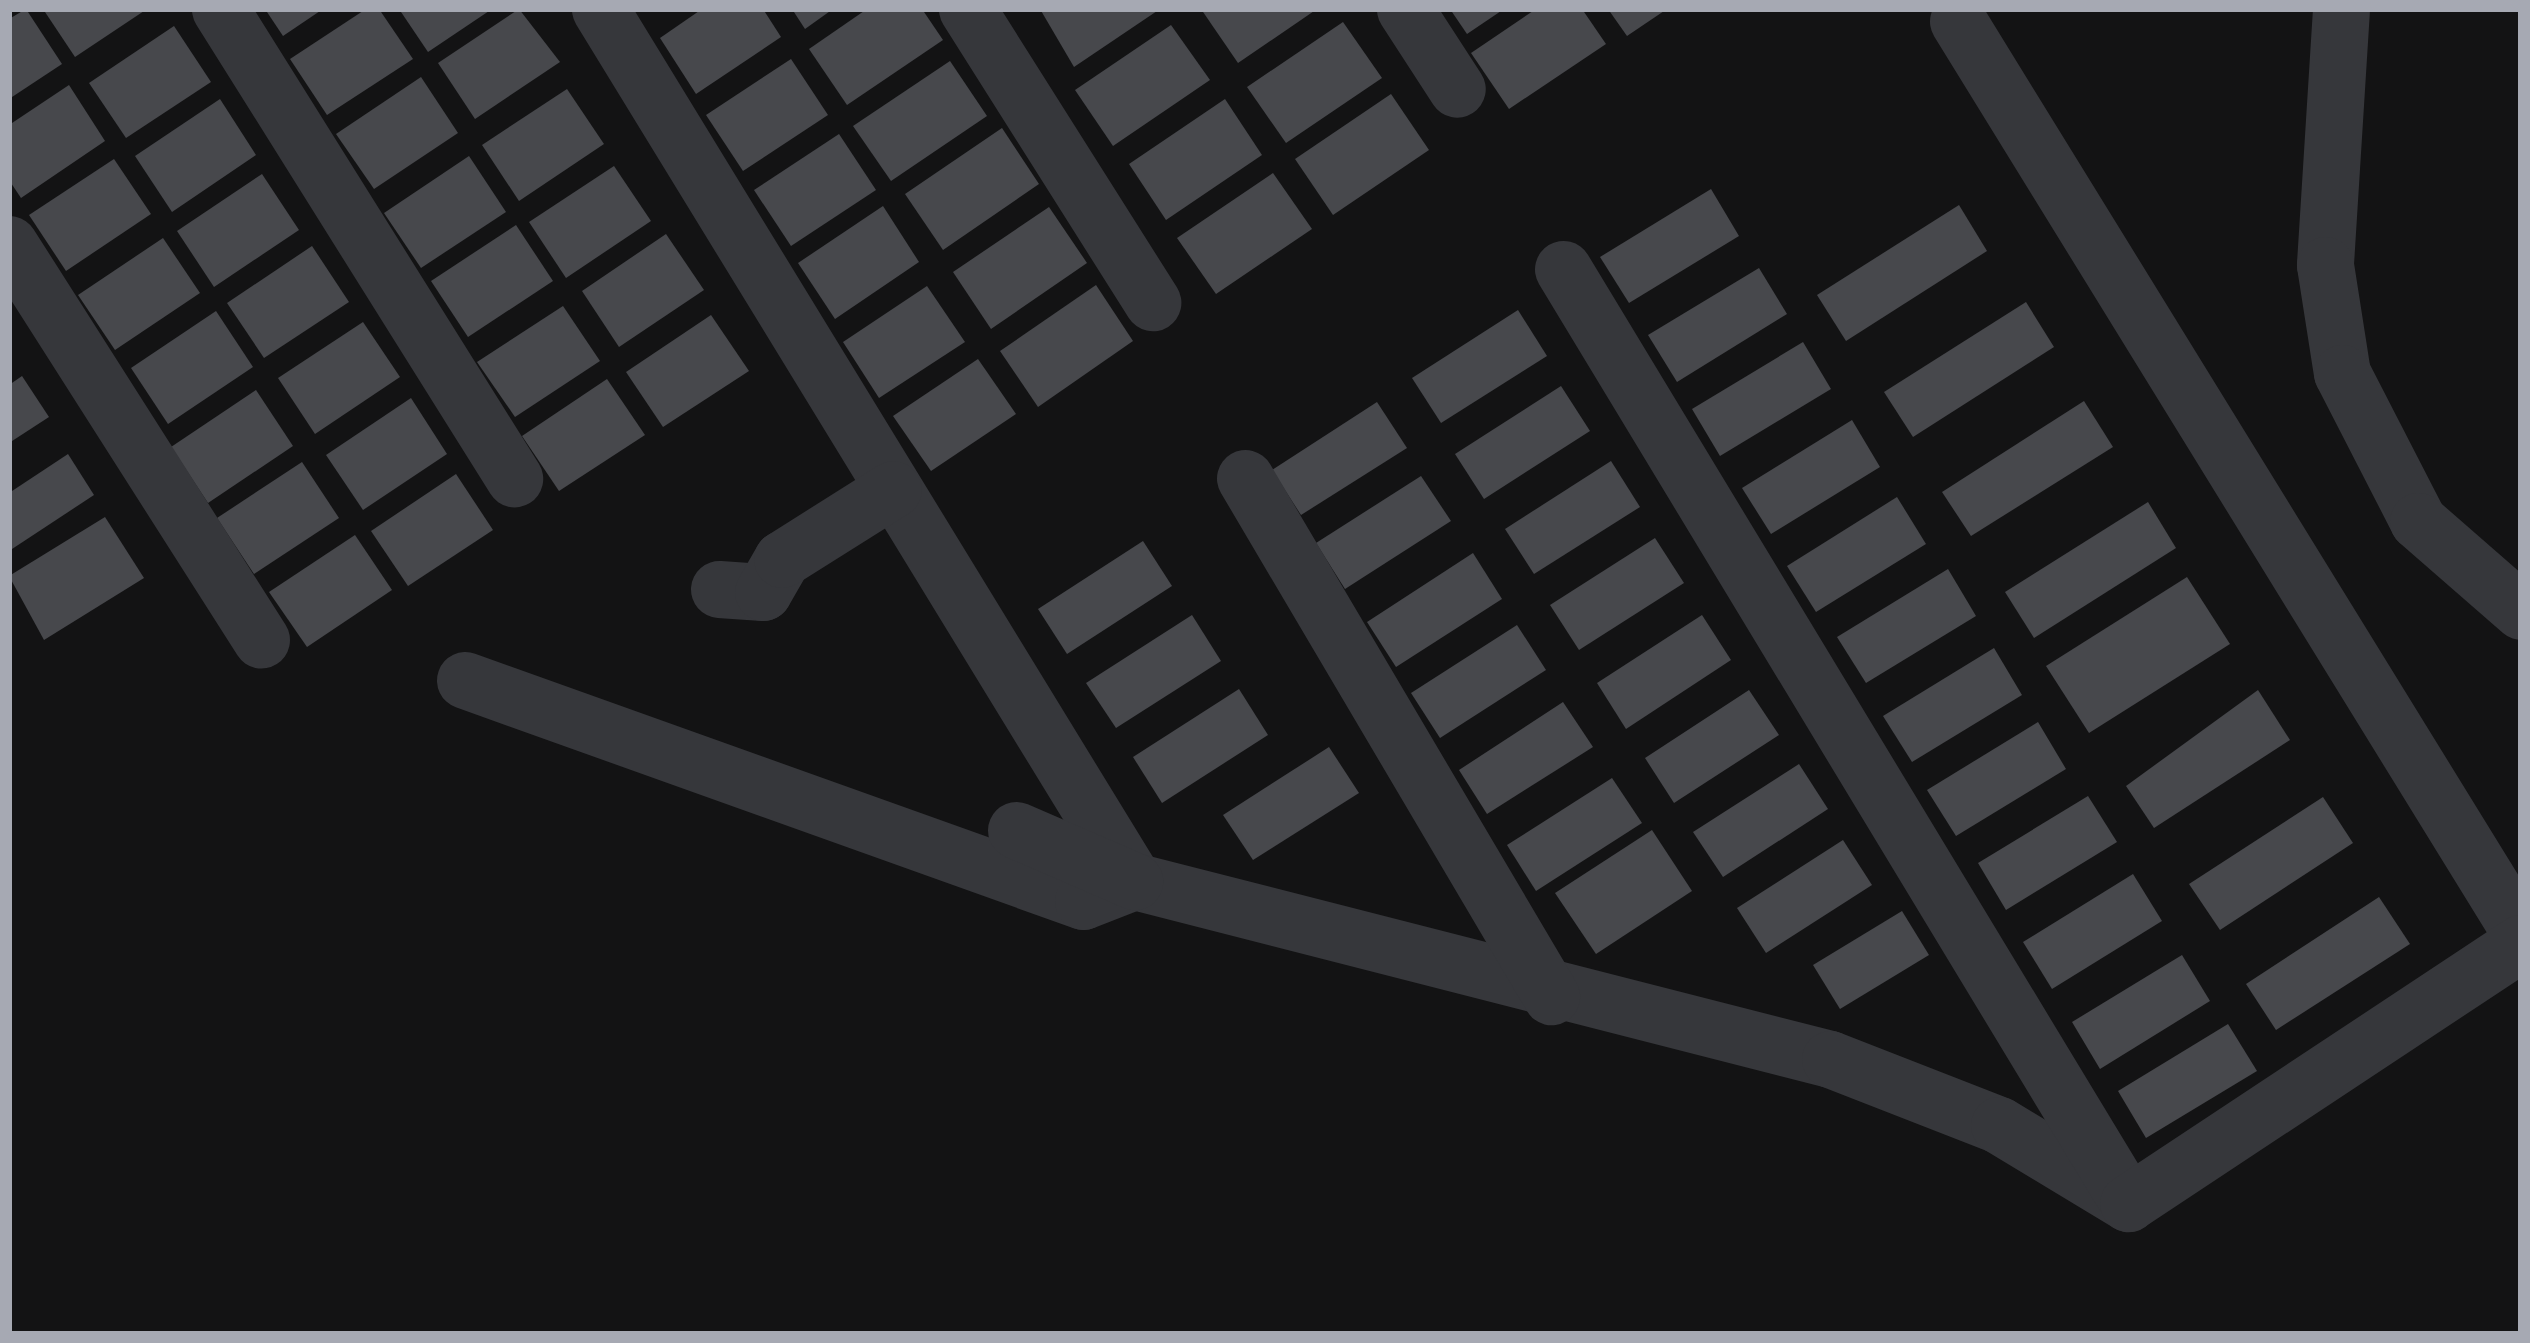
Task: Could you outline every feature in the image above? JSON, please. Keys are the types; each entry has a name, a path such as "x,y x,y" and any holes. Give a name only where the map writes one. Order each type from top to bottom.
{"street":[{"path":"220,9 514,478"},
{"path":"600,9 1134,881"},
{"path":"967,9 1152,302"},
{"path":"1406,9 1457,89"},
{"path":"2342,9 2325,265 2342,373 2417,521 2521,611"},
{"path":"1958,21 2521,934"},
{"path":"9,244 261,639"},
{"path":"1563,269 2128,1203"},
{"path":"1245,478 1551,996"},
{"path":"719,589 763,592 782,559 893,488"},
{"path":"465,680 1083,902 1134,881"},
{"path":"1016,830 1134,881 1551,996 1830,1059 1999,1125 2128,1203"},
{"path":"2128,1203 2521,943"}],"building":[{"path":"26,9 62,64 9,99 9,19"},
{"path":"43,9 147,9 75,57"},
{"path":"265,9 323,9 283,36"},
{"path":"366,9 379,9 413,59 327,115 290,59"},
{"path":"399,9 492,9 428,52"},
{"path":"519,9 560,62 475,119 438,63"},
{"path":"702,9 763,9 781,37 696,94 660,38"},
{"path":"792,9 833,9 805,29"},
{"path":"867,9 922,9 943,40 847,105 809,49"},
{"path":"1040,9 1160,9 1074,67"},
{"path":"1201,9 1317,9 1238,63"},
{"path":"1450,9 1504,9 1467,34"},
{"path":"1536,9 1582,9 1606,44 1509,109 1471,53"},
{"path":"1608,9 1667,9 1627,36"},
{"path":"1343,22 1382,78 1286,143 1247,87"},
{"path":"1171,25 1210,80 1113,146 1075,90"},
{"path":"174,26 211,82 126,138 89,83"},
{"path":"791,59 828,115 743,171 706,115"},
{"path":"950,61 987,116 891,181 853,126"},
{"path":"421,77 458,133 374,189 336,134"},
{"path":"69,85 105,141 21,198 9,180 9,125"},
{"path":"567,89 604,144 519,201 482,145"},
{"path":"1391,94 1429,150 1333,215 1295,159"},
{"path":"220,99 256,155 172,212 135,156"},
{"path":"1225,99 1262,155 1166,220 1129,164"},
{"path":"1002,128 1039,184 943,250 905,194"},
{"path":"839,134 876,190 791,246 754,190"},
{"path":"469,156 506,212 421,268 384,213"},
{"path":"114,159 151,214 66,271 29,215"},
{"path":"614,166 651,221 566,278 529,222"},
{"path":"1273,173 1312,229 1216,294 1177,238"},
{"path":"262,174 299,230 214,287 177,231"},
{"path":"1711,189 1739,236 1629,303 1600,257"},
{"path":"1959,205 1987,251 1846,341 1817,295"},
{"path":"883,206 919,262 835,319 798,263"},
{"path":"1049,207 1087,263 991,329 953,272"},
{"path":"516,225 553,281 468,337 431,281"},
{"path":"666,234 704,290 619,347 582,291"},
{"path":"163,238 200,293 115,350 78,295"},
{"path":"312,246 349,302 264,358 227,303"},
{"path":"1759,268 1787,314 1677,382 1648,335"},
{"path":"1096,285 1133,341 1038,407 1000,351"},
{"path":"927,286 965,342 879,398 843,342"},
{"path":"2026,302 2054,347 1913,437 1884,392"},
{"path":"563,306 600,361 515,417 477,362"},
{"path":"1518,310 1547,356 1441,423 1412,378"},
{"path":"216,311 253,367 168,424 131,368"},
{"path":"711,315 749,371 663,427 626,372"},
{"path":"363,322 400,377 315,434 278,378"},
{"path":"1803,342 1831,389 1720,456 1692,409"},
{"path":"978,359 1016,414 931,471 893,416"},
{"path":"22,376 49,417 9,443 9,385"},
{"path":"607,379 645,435 559,491 522,436"},
{"path":"1561,386 1590,431 1484,499 1455,454"},
{"path":"256,390 293,446 208,503 171,447"},
{"path":"411,398 447,454 363,510 326,455"},
{"path":"2084,401 2113,447 1971,536 1942,492"},
{"path":"1377,402 1407,448 1301,515 1272,470"},
{"path":"1852,420 1880,467 1771,534 1742,488"},
{"path":"68,454 94,495 9,551 9,493"},
{"path":"1611,461 1640,507 1534,574 1505,529"},
{"path":"302,462 339,518 254,574 217,518"},
{"path":"456,474 493,530 408,586 371,531"},
{"path":"1421,476 1451,521 1345,589 1316,543"},
{"path":"1897,497 1926,544 1816,612 1787,566"},
{"path":"2148,502 2176,548 2034,638 2005,592"},
{"path":"105,517 144,578 44,640 9,576"},
{"path":"355,535 392,590 307,647 269,592"},
{"path":"1655,538 1684,583 1579,650 1550,605"},
{"path":"1143,541 1172,586 1067,654 1038,609"},
{"path":"1473,553 1502,599 1396,667 1367,622"},
{"path":"1948,569 1976,616 1866,683 1837,637"},
{"path":"2187,577 2230,644 2089,733 2046,666"},
{"path":"1192,615 1221,661 1116,728 1086,683"},
{"path":"1702,615 1731,660 1626,729 1597,683"},
{"path":"1517,625 1546,670 1440,738 1411,693"},
{"path":"1994,648 2022,695 1912,762 1883,716"},
{"path":"1239,689 1268,735 1162,803 1133,757"},
{"path":"1749,690 1779,735 1674,803 1645,758"},
{"path":"2258,690 2290,740 2154,828 2126,786"},
{"path":"1563,702 1593,747 1487,814 1459,770"},
{"path":"2038,722 2066,769 1956,836 1927,790"},
{"path":"1329,747 1359,793 1253,860 1223,815"},
{"path":"1799,764 1828,809 1723,877 1693,832"},
{"path":"1612,778 1642,823 1536,891 1507,845"},
{"path":"2088,796 2117,842 2006,910 1978,863"},
{"path":"2323,797 2353,843 2220,930 2189,884"},
{"path":"1652,830 1692,891 1596,954 1555,893"},
{"path":"1843,840 1872,885 1766,953 1737,908"},
{"path":"2133,874 2162,921 2052,989 2023,942"},
{"path":"2379,897 2410,944 2276,1030 2246,984"},
{"path":"1902,911 1929,955 1840,1009 1813,965"},
{"path":"2182,955 2210,1001 2100,1069 2072,1022"},
{"path":"2228,1024 2257,1071 2146,1138 2118,1091"}]}
